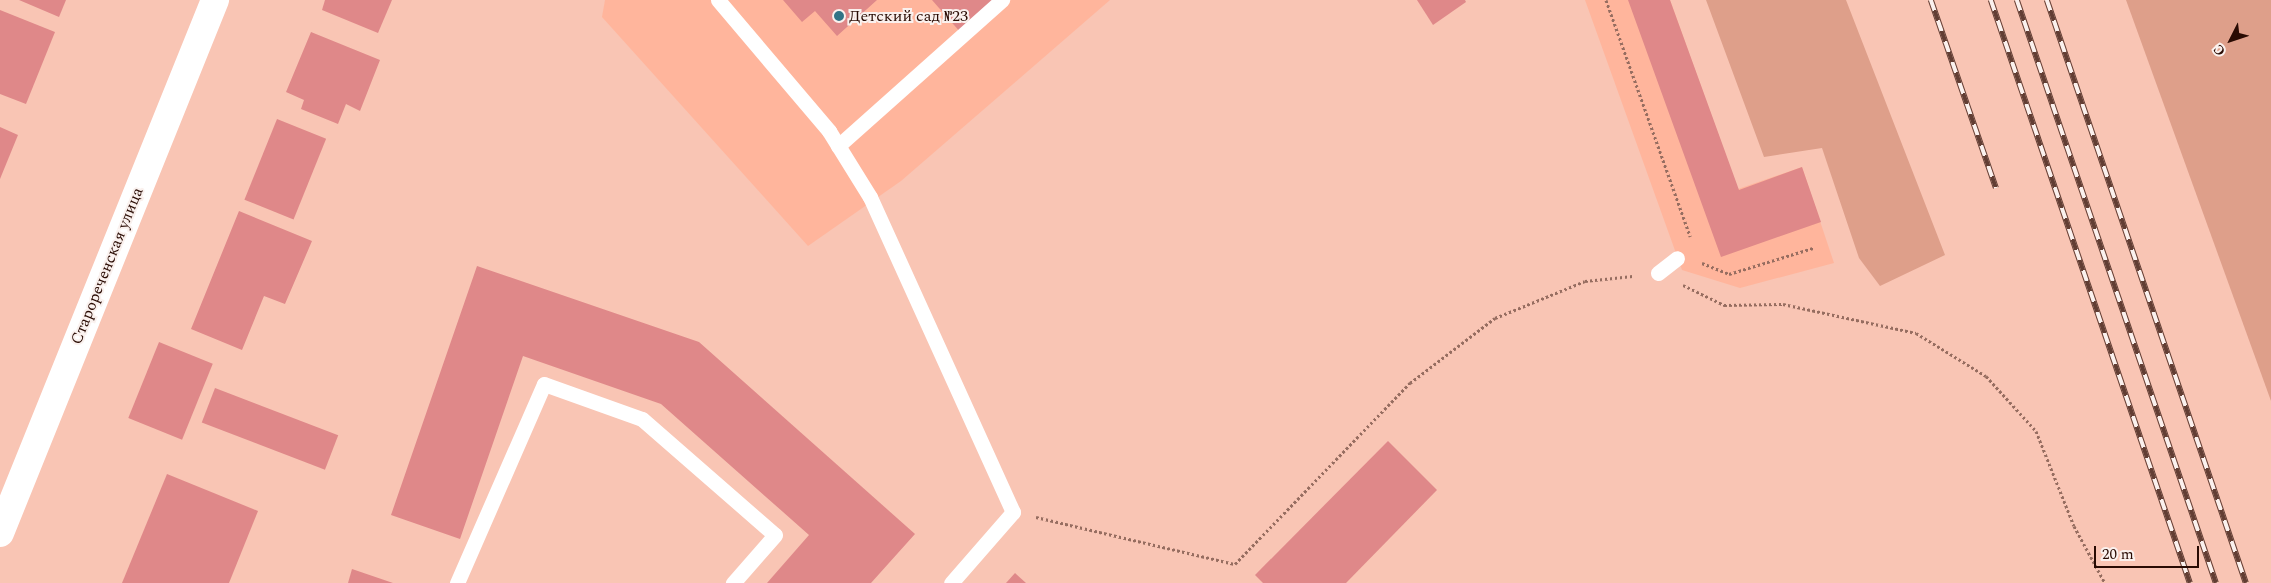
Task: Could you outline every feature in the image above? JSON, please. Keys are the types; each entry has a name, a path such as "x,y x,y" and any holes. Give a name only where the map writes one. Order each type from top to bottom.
{"street":[{"name":"Старореченская улица","path":"0,533 215,0"}],"lane":[{"path":"718,0 838,146 870,197 1014,512 950,583"},
{"path":"838,146 1002,0"},
{"path":"1658,273 1677,258"},
{"path":"457,583 544,384 642,419 775,535 732,583"}],"path":[{"path":"1606,0 1692,241"},
{"path":"1698,256 1700,262 1729,274 1813,248"},
{"path":"1014,512 1236,564 1410,383 1495,318 1585,281 1658,273 1724,305 1783,304 1916,333 1986,376 2036,431 2074,526 2105,583"}],"shaded area":[{"path":"605,0 1110,0 901,181 808,246 602,17"},
{"path":"1585,0 1670,0 1738,189 1802,167 1834,263 1740,288 1682,270"},
{"path":"1706,0 1846,0 1945,255 1880,286 1859,258 1822,148 1764,157"},
{"path":"2126,0 2271,0 2271,401"}],"building":[{"path":"19,0 66,0 59,17"},
{"path":"325,0 392,0 378,33 322,10"},
{"name":"Детский сад №23","path":"783,0 877,0 837,36 815,11 802,22"},
{"name":"Детский сад №23","path":"932,0 998,0 961,33"},
{"path":"1417,0 1465,0 1466,2 1433,25"},
{"path":"1628,0 1670,0 1739,190 1802,167 1821,222 1721,257"},
{"path":"0,10 55,32 26,104 0,94"},
{"path":"311,32 380,60 360,111 346,104 338,124 301,109 304,100 286,92"},
{"path":"277,119 326,139 294,220 244,200"},
{"path":"0,127 18,135 0,179"},
{"path":"239,211 312,241 285,304 264,296 242,350 191,329"},
{"path":"477,266 699,342 915,534 871,583 767,583 809,535 661,404 523,356 460,539 391,515"},
{"path":"159,342 213,364 182,440 128,418"},
{"path":"215,388 338,435 325,470 202,423"},
{"path":"1388,441 1437,490 1346,583 1263,583 1255,575"},
{"path":"167,474 258,511 229,583 122,583"},
{"path":"352,569 393,583 348,583"},
{"path":"1015,573 1026,583 1006,583"}],"railway":[{"path":"1931,0 1996,188"},
{"path":"1991,0 2190,583"},
{"path":"2017,0 2216,583"},
{"path":"2047,0 2246,583"}],"place":[{"name":"Детский сад №23","path":"839,16"}]}
